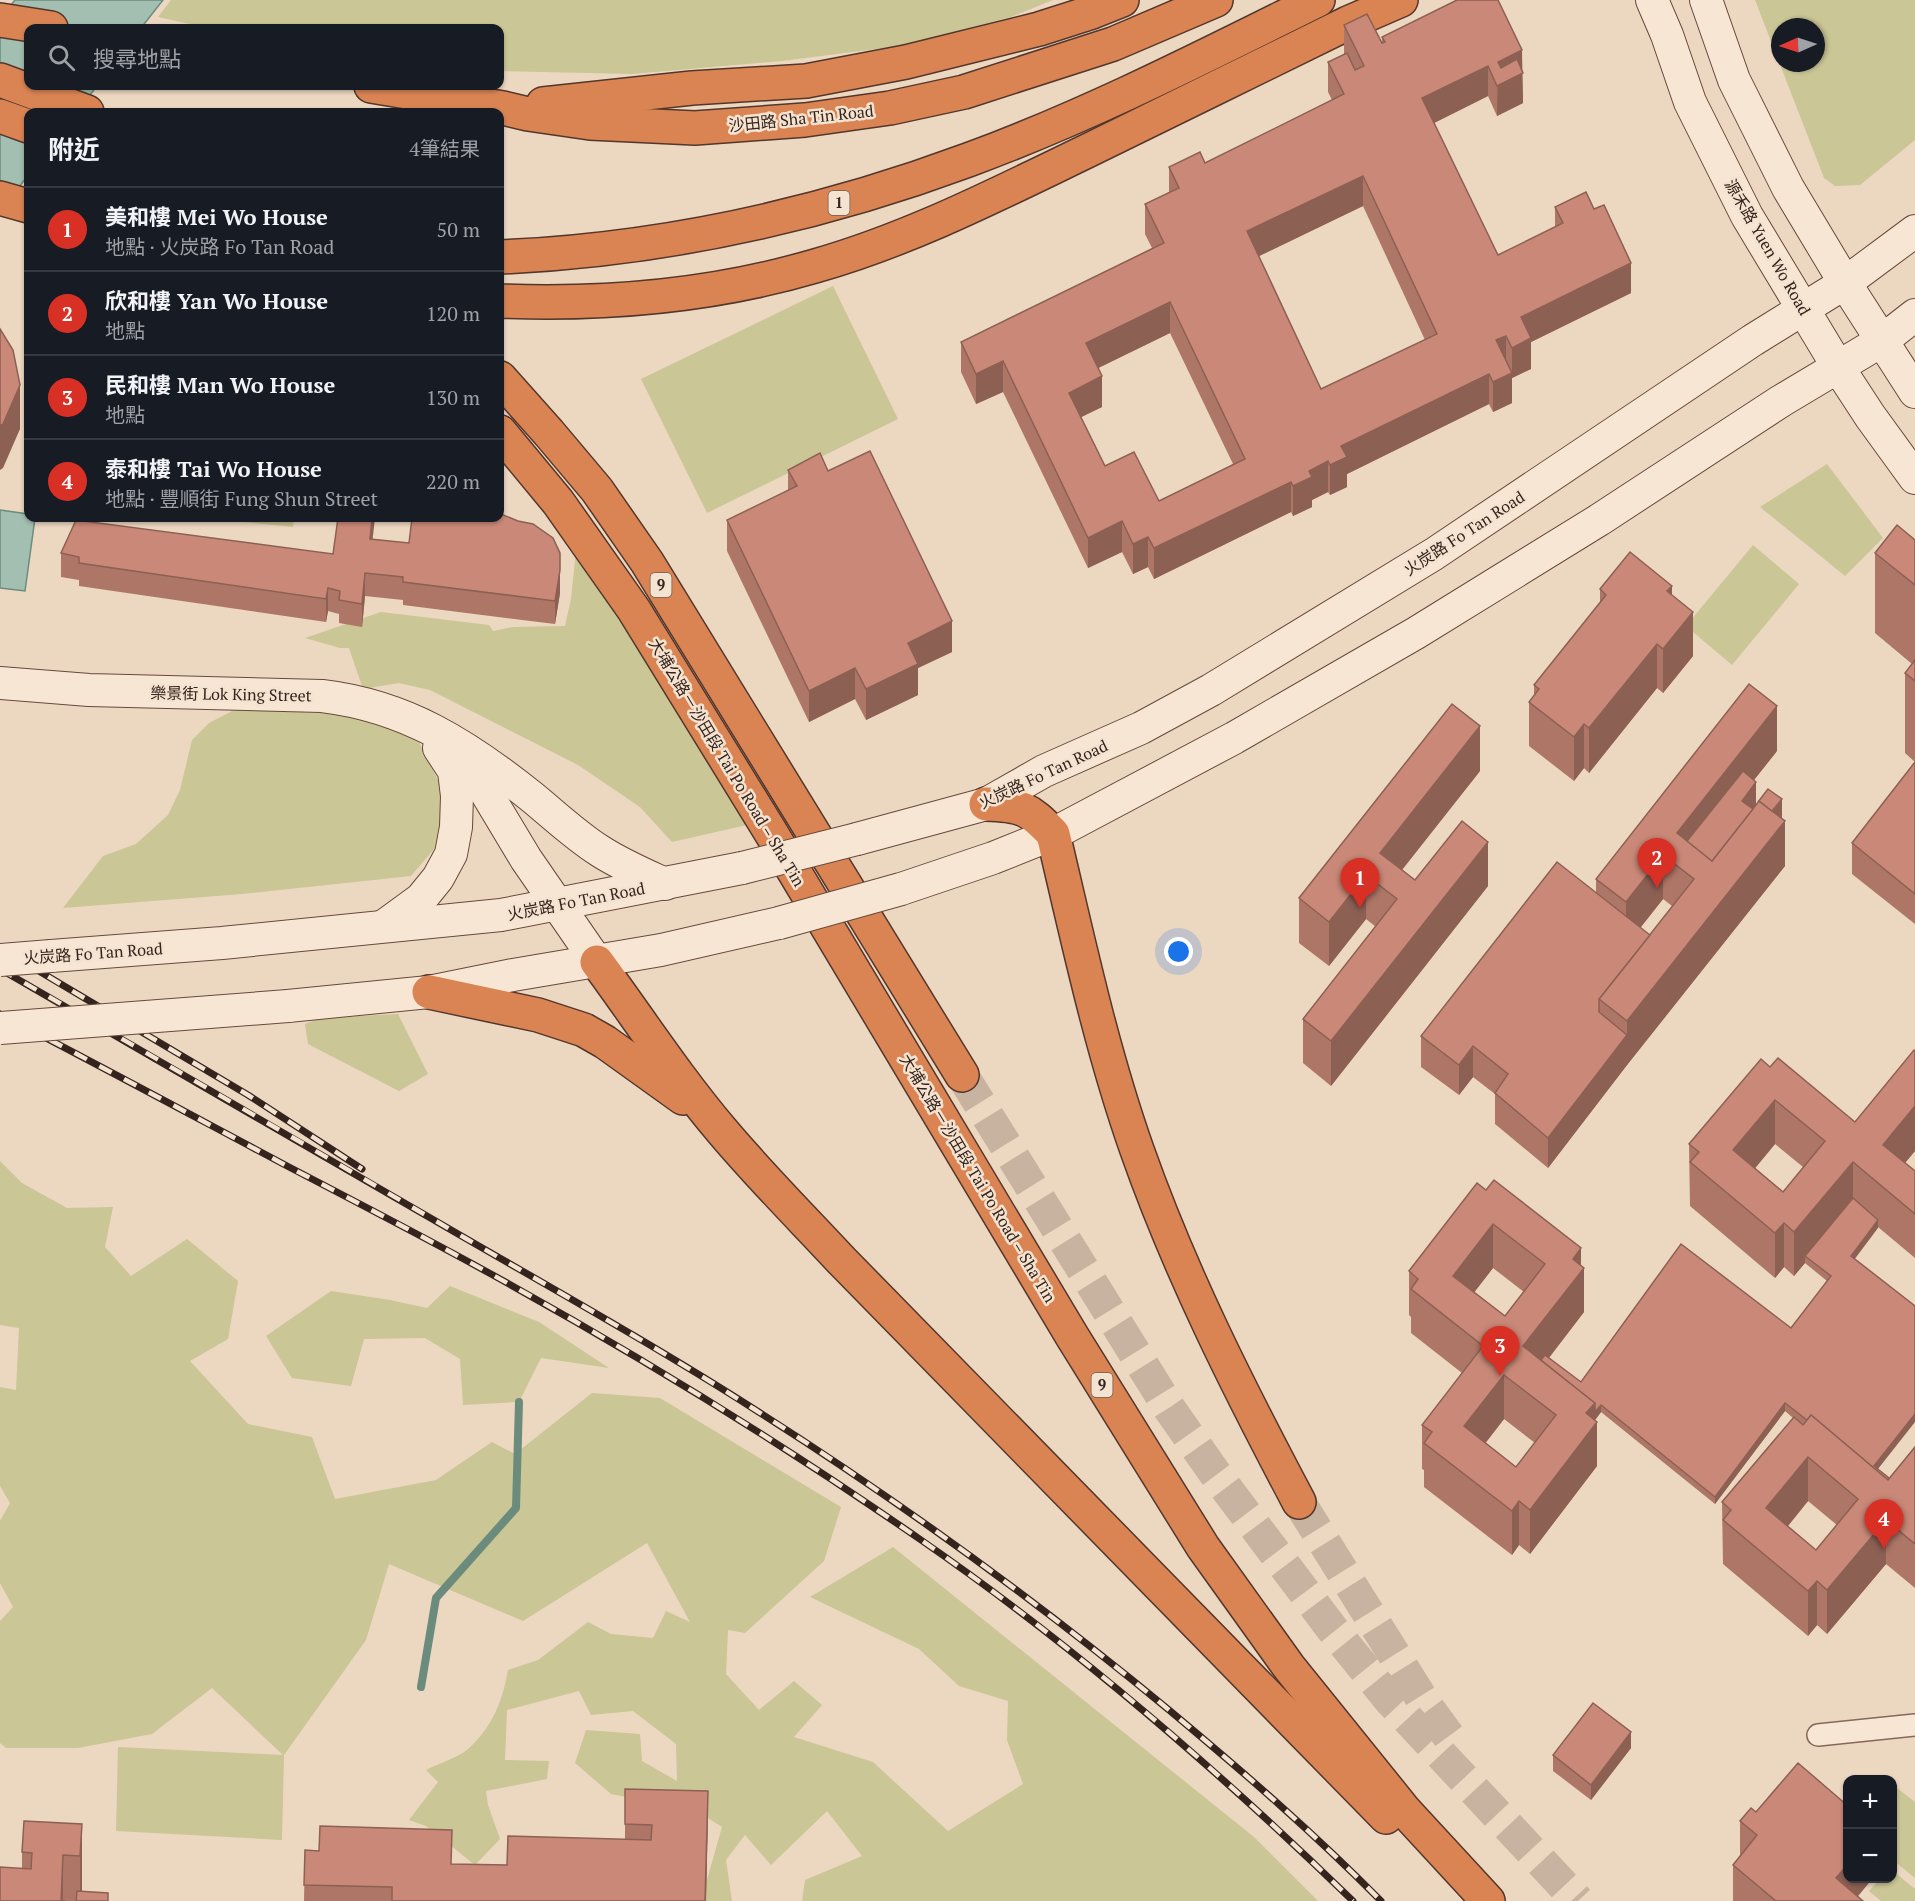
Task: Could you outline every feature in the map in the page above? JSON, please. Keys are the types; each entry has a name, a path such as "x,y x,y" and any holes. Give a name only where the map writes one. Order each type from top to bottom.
{"highway":[{"path":"503,108 692,88 806,81 906,62 1028,32 1122,0"},
{"name":"沙田路 Sha Tin Road","path":"504,108 567,120 695,128 805,120 852,114 964,92 1113,44 1216,0"},
{"name":"1","path":"504,257 586,251 693,236 788,216 898,185 970,159 1158,79 1318,0"},
{"path":"504,301 610,300 689,293 773,277 850,255 982,202 1348,23 1401,0"},
{"path":"0,20 26,24"},
{"path":"0,80 24,89"},
{"path":"27,90 75,108"},
{"name":"沙田路 Sha Tin Road","path":"395,90 503,108"},
{"path":"0,116 24,125"},
{"path":"0,198 24,205"},
{"name":"9","path":"504,382 597,490 647,562 962,1075"},
{"name":"大埔公路－沙田段 Tai Po Road – Sha Tin","path":"504,437 558,502 640,620 770,831 1078,1346 1203,1547 1289,1667 1406,1811 1488,1901"},
{"path":"986,804 1012,805 1035,814 1053,834 1106,1051 1137,1149 1174,1247 1216,1342 1299,1502"},
{"path":"597,962 662,1054 710,1116 764,1177 1272,1702 1398,1829 1478,1901"},
{"path":"429,992 538,1015 584,1030 605,1042 710,1116"}],"main road":[{"name":"源禾路 Yuen Wo Road","path":"1652,0 1667,35 1690,102 1747,216 1870,417 1915,478"},
{"path":"1706,0 1734,80 1788,188 1845,283 1915,392"},
{"name":"火炭路 Fo Tan Road","path":"0,960 222,943 501,915 742,868 986,804 1044,771 1141,728 1221,683 1434,554 1803,308 1845,283 1915,231"},
{"path":"0,1028 288,1006 429,992 661,950 778,923 901,889 993,858 1053,834 1234,738 1416,633 1599,520 1781,401 1882,340 1915,315"},
{"name":"樂景街 Lok King Street","path":"0,683 89,690 322,696 353,699 394,712 455,740 518,785 599,851 665,884"},
{"path":"384,927 421,899 438,879 451,854 456,827 457,796 454,771 426,726"},
{"path":"455,740 555,904 597,962"}],"street":[{"path":"1818,1735 1915,1725"}],"shaded area":[{"path":"15,0 163,0 144,24 24,24 24,90 94,90 80,108 24,108 24,180 0,213 0,19"},
{"path":"171,0 1053,0 1011,17 900,46 782,61 632,74 504,71 504,24 190,24 158,17"},
{"path":"1755,0 1915,0 1915,140 1860,185 1835,186 1824,178 1783,72 1825,72 1825,18 1771,18 1771,41"},
{"path":"833,286 898,419 707,513 641,379"},
{"path":"1827,464 1883,538 1845,576 1760,507"},
{"path":"0,510 24,513 24,522 34,522 25,591 0,588"},
{"path":"245,522 294,522 293,527"},
{"path":"1753,545 1799,584 1732,665 1686,626"},
{"path":"576,551 588,566 747,825 672,842 640,807 578,765 430,690 399,683 363,689 349,648 340,648 305,638 381,612 489,625 493,631 513,627 565,626 571,599"},
{"path":"236,709 368,718 414,732 441,786 439,843 411,876 242,894 63,908 103,856 136,844 168,815 180,790 192,740 209,723"},
{"path":"398,1014 428,1074 399,1091 308,1044 305,1024 320,1018"},
{"path":"0,1161 22,1183 67,1208 113,1207 105,1247 131,1276 187,1239 238,1281 228,1339 190,1361 248,1424 312,1437 335,1499 436,1480 492,1442 515,1454 592,1393 660,1398 841,1507 824,1561 745,1633 728,1630 726,1674 759,1710 794,1681 822,1705 794,1737 873,1762 948,1831 1023,1784 1007,1740 1008,1701 959,1686 919,1649 810,1597 893,1547 1254,1837 1318,1901 802,1901 805,1880 862,1856 827,1811 771,1865 745,1835 726,1860 732,1901 701,1901 722,1827 695,1810 611,1794 575,1763 586,1730 640,1734 642,1761 677,1781 676,1744 633,1711 591,1715 579,1691 507,1710 505,1760 549,1761 547,1779 486,1791 488,1805 500,1839 475,1865 426,1826 409,1820 438,1782 426,1770 464,1752 490,1723 503,1692 508,1670 538,1660 588,1622 611,1634 653,1638 666,1611 690,1622 647,1543 523,1621 389,1564 366,1640 284,1755 282,1840 116,1831 118,1747 283,1755 212,1688 152,1734 78,1748 6,1748 0,1743 0,1621 13,1607 0,1583 0,1521 10,1503 0,1486 0,1387 16,1390 19,1328 0,1325"},
{"path":"450,1286 539,1322 609,1368 541,1358 519,1402 463,1405 460,1359 425,1338 364,1339 351,1386 292,1378 266,1336 331,1291 427,1308"},
{"path":"1897,1788 1915,1802 1915,1878 1897,1863"},
{"path":"1897,1874 1915,1889 1915,1901 1881,1901 1869,1891 1876,1883 1897,1883"}],"building":[{"path":"1457,0 1498,0 1522,50 1498,62 1501,68 1517,59 1523,73 1497,86 1488,66 1422,98 1498,255 1563,223 1555,207 1586,192 1594,209 1604,205 1631,263 1521,317 1531,338 1512,348 1506,336 1496,340 1512,373 1493,382 1489,374 1341,446 1347,457 1330,465 1328,461 1309,471 1312,477 1293,486 1291,482 1154,548 1148,537 1133,544 1122,521 1088,538 1003,361 976,374 961,342 1164,243 1145,204 1179,188 1169,167 1200,152 1205,163 1344,94 1328,62 1347,53 1355,70 1364,66 1344,25 1367,14 1382,43 1385,42 1382,37","holes":["1363,176 1437,334 1321,389 1247,231","1170,302 1245,459 1159,501 1134,452 1105,466 1069,393 1102,376 1086,343"]},
{"path":"0,329 13,350 20,385 3,424 0,426"},
{"path":"870,451 952,621 908,643 918,664 866,689 855,668 809,691 727,520 797,486 788,470 820,453 828,471"},
{"path":"504,515 533,524 553,538 560,553 555,601 403,582 403,577 365,573 362,604 339,600 340,591 328,588 326,599 79,563 79,557 61,553 75,522 91,522 333,554 337,522 372,522 370,539 409,543 412,522 504,522"},
{"path":"1897,525 1915,540 1915,585 1875,553"},
{"path":"1630,552 1672,586 1667,591 1693,612 1663,649 1657,644 1589,728 1584,724 1574,737 1529,702 1539,689 1534,685 1606,595 1600,589"},
{"path":"1915,660 1915,681 1905,673"},
{"path":"1749,684 1777,706 1677,833 1712,861 1759,801 1785,821 1627,1021 1599,999 1694,879 1663,855 1626,902 1596,879"},
{"path":"1452,704 1480,726 1380,853 1415,880 1462,821 1488,842 1331,1041 1303,1019 1397,899 1366,875 1329,922 1299,898"},
{"path":"1915,762 1915,894 1852,843"},
{"path":"1743,771 1756,782 1742,801 1753,809 1712,861 1687,841"},
{"path":"1768,789 1782,799 1772,811 1758,802"},
{"path":"1557,862 1650,935 1599,999 1599,1012 1627,1035 1548,1138 1495,1093 1508,1074 1473,1046 1459,1065 1421,1036"},
{"path":"1914,1050 1915,1106 1883,1145 1915,1171 1915,1214 1853,1162 1794,1232 1784,1223 1775,1233 1690,1162 1699,1152 1689,1144 1761,1059 1770,1067 1778,1058 1855,1122","holes":["1775,1100 1825,1141 1783,1192 1733,1150"]},
{"path":"1494,1180 1581,1248 1573,1259 1584,1268 1523,1346 1595,1403 1586,1413 1597,1422 1530,1510 1519,1501 1512,1511 1424,1443 1432,1432 1422,1425 1483,1346 1411,1289 1418,1279 1409,1271 1477,1183 1486,1190","holes":["1493,1224 1545,1264 1505,1316 1453,1276","1504,1375 1556,1415 1516,1467 1464,1426"]},
{"path":"1853,1198 1878,1220 1851,1256 1915,1306 1915,1414 1874,1466 1889,1478 1888,1480 1811,1415 1807,1420 1785,1403 1715,1497 1601,1405 1595,1412 1595,1403 1541,1360 1545,1355 1581,1382 1681,1244 1791,1328 1831,1276 1805,1256"},
{"path":"1811,1415 1888,1480 1915,1447 1915,1544 1886,1520 1827,1590 1817,1581 1808,1591 1723,1520 1731,1510 1722,1502 1794,1417 1803,1425","holes":["1808,1457 1858,1499 1816,1550 1766,1508"]},
{"path":"1593,1703 1631,1732 1591,1785 1553,1755"},
{"path":"1798,1763 1843,1802 1843,1870 1836,1878 1863,1901 1776,1901 1733,1865 1757,1835 1740,1821 1751,1808 1756,1812"},
{"path":"625,1789 708,1791 705,1901 392,1901 392,1887 304,1885 305,1850 319,1851 320,1826 452,1830 451,1864 507,1865 508,1836 651,1840 652,1825 625,1824"},
{"path":"24,1821 82,1824 80,1856 63,1855 61,1901 0,1901 0,1867 31,1869 32,1853 22,1852"},
{"path":"77,1891 108,1893 108,1901 76,1901"}],"waterway":[{"path":"421,1687 436,1598 516,1508 519,1402"}],"tunnel":[{"path":"962,1075 1169,1408 1214,1472 1333,1630 1390,1700 1578,1901"},
{"path":"1299,1502 1425,1704 1450,1738"}],"railway":[{"path":"0,948 248,1095 362,1169"},
{"path":"0,969 647,1343 808,1444 966,1553 1069,1630 1196,1733 1277,1803 1381,1901"},
{"path":"0,1014 491,1274 655,1368 816,1469 979,1581 1090,1667 1198,1757 1353,1901"}],"place":[{"name":"欣和樓 Yan Wo House","path":"1657,888"},
{"name":"美和樓 Mei Wo House","path":"1360,908"},
{"name":"民和樓 Man Wo House","path":"1500,1376"},
{"name":"泰和樓 Tai Wo House","path":"1884,1549"}]}
